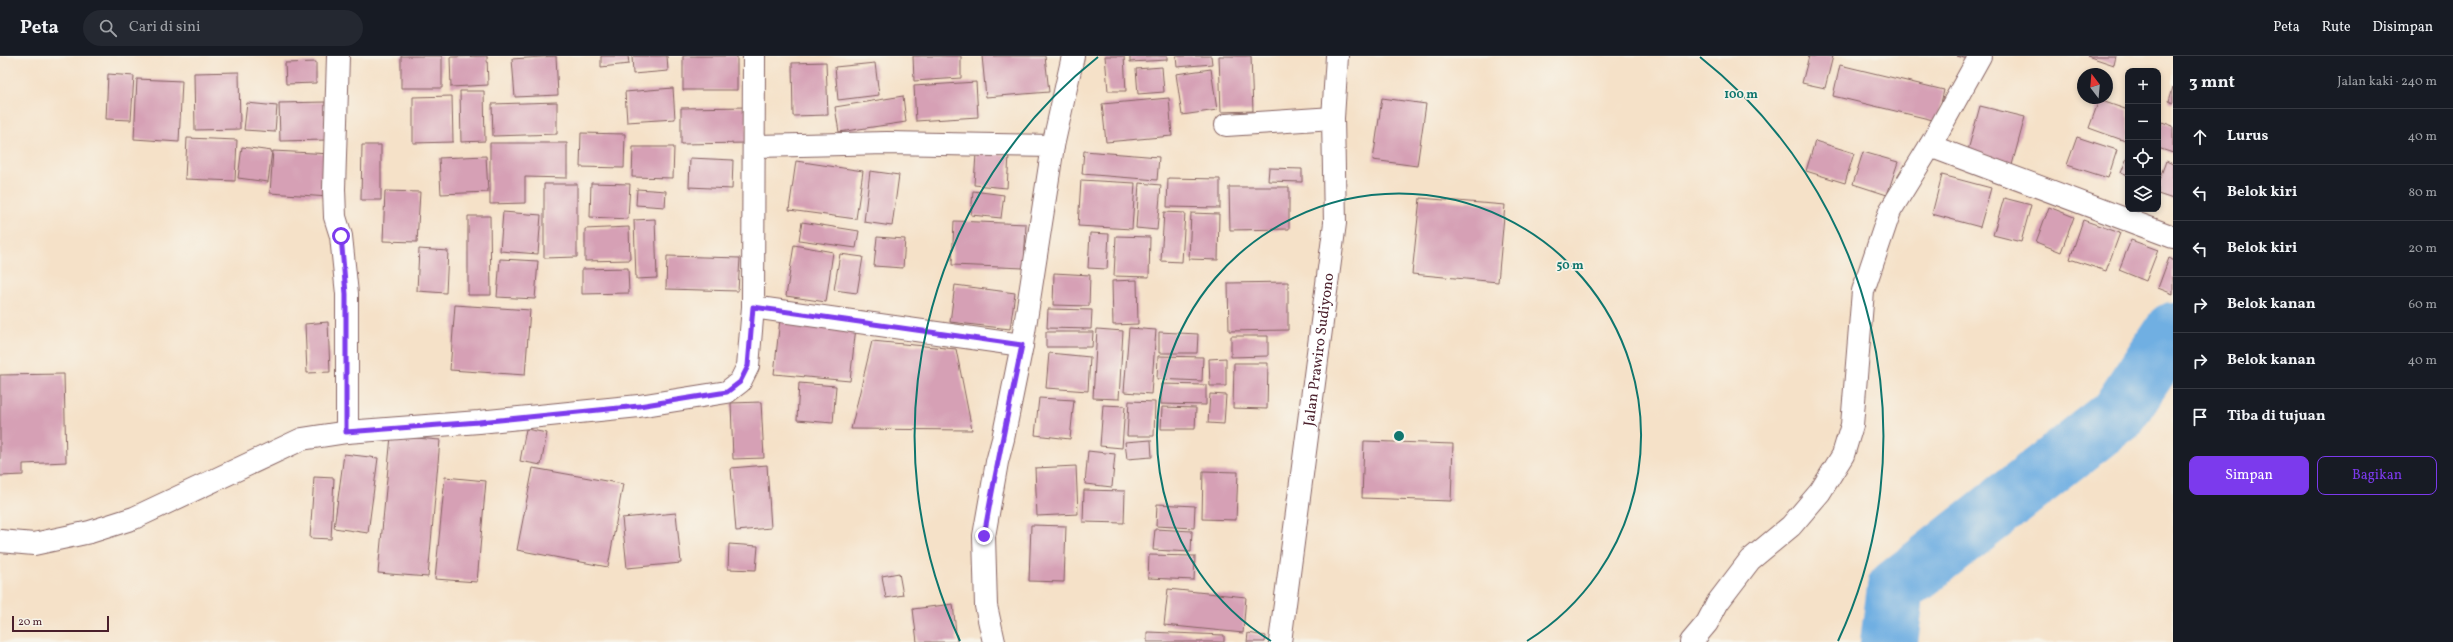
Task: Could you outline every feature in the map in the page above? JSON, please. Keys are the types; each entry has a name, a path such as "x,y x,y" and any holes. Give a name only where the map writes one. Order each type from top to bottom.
{"street":[{"path":"338,56 334,203 335,217 341,236 346,294 346,432"},
{"path":"0,541 34,544 90,532 127,521 302,439 346,432 479,422 632,407 727,392 740,382 748,366 753,307 754,56"},
{"path":"994,642 986,606 984,536 996,462 1003,440 1022,345 1053,146 1073,56"},
{"name":"Jalan Prawiro Sudiyono","path":"1282,641 1335,224 1333,118 1336,56"},
{"path":"1691,642 1707,623 1718,602 1750,560 1791,526 1820,492 1843,455 1852,425 1863,291 1890,211 1930,146 1980,56"},
{"path":"1226,125 1333,118"},
{"path":"754,146 887,143 1053,146"},
{"path":"1930,146 2173,237"},
{"path":"753,307 1022,345"}],"building":[{"path":"401,56 442,56 442,88 401,88"},
{"path":"487,56 488,85 451,87 450,57"},
{"path":"556,56 558,95 515,97 512,59"},
{"path":"601,56 628,56 629,64 601,67"},
{"path":"632,56 667,56 668,71 633,74"},
{"path":"683,56 737,56 737,90 683,90"},
{"path":"913,56 961,56 961,78 914,81"},
{"path":"982,56 1045,56 1049,92 986,97"},
{"path":"1105,56 1124,56 1126,91 1108,91"},
{"path":"1130,56 1167,56 1167,60 1130,62"},
{"path":"1176,56 1211,56 1212,64 1177,67"},
{"path":"1219,56 1251,56 1253,111 1221,112"},
{"path":"1809,56 1833,56 1825,88 1802,83"},
{"path":"1957,56 1972,56 1971,60"},
{"path":"2087,56 2116,56 2114,65"},
{"path":"316,62 316,83 286,84 285,63"},
{"path":"826,62 828,115 793,116 792,63"},
{"path":"875,63 879,95 838,100 835,67"},
{"path":"1840,65 1944,90 1937,121 1833,96"},
{"path":"1162,67 1164,92 1138,94 1136,69"},
{"path":"1211,69 1217,110 1182,115 1176,74"},
{"path":"239,72 240,129 195,130 194,73"},
{"path":"108,74 134,76 131,120 106,119"},
{"path":"137,79 182,81 179,142 134,139"},
{"path":"976,82 978,117 916,121 914,86"},
{"path":"2173,87 2173,103 2169,101"},
{"path":"673,88 675,119 627,122 625,92"},
{"path":"460,91 484,91 485,141 461,142"},
{"path":"452,96 453,142 413,143 413,97"},
{"path":"903,96 906,122 839,132 835,107"},
{"path":"1169,98 1172,136 1106,142 1102,104"},
{"path":"1382,98 1426,104 1417,166 1373,160"},
{"path":"325,102 326,140 280,141 279,103"},
{"path":"557,102 557,134 493,136 492,104"},
{"path":"247,103 277,106 275,132 244,130"},
{"path":"2098,104 2111,104 2125,109 2125,141 2089,128"},
{"path":"1980,106 2025,117 2012,165 1967,154"},
{"path":"747,107 747,143 681,144 681,108"},
{"path":"2162,122 2173,126 2173,153 2161,149"},
{"path":"581,133 625,134 624,168 580,167"},
{"path":"2077,137 2117,150 2108,178 2067,165"},
{"path":"187,138 237,140 235,181 185,179"},
{"path":"1815,141 1854,153 1845,183 1806,171"},
{"path":"490,143 567,143 567,178 525,177 525,203 490,204"},
{"path":"362,145 381,145 381,200 361,200"},
{"path":"242,147 272,151 268,182 238,178"},
{"path":"633,147 674,147 673,178 632,177"},
{"path":"273,151 332,154 329,197 270,193"},
{"path":"1084,151 1159,157 1157,180 1082,174"},
{"path":"1863,152 1898,162 1887,195 1853,184"},
{"path":"976,153 1009,155 1007,188 974,185"},
{"path":"486,156 488,192 441,194 439,158"},
{"path":"690,158 733,160 732,189 689,187"},
{"path":"796,161 863,171 856,219 789,210"},
{"path":"2166,161 2173,164 2173,199 2161,195 2161,175"},
{"path":"2125,163 2125,175 2121,173"},
{"path":"1269,168 1302,169 1302,182 1268,181"},
{"path":"870,171 899,175 892,226 864,222"},
{"path":"1942,175 1991,188 1980,227 1932,214"},
{"path":"1168,178 1220,179 1220,208 1167,207"},
{"path":"1081,180 1135,183 1132,229 1078,226"},
{"path":"591,183 630,184 628,219 590,217"},
{"path":"1139,183 1161,185 1157,230 1136,228"},
{"path":"544,184 577,184 577,257 544,258"},
{"path":"1229,187 1289,187 1289,229 1230,230"},
{"path":"637,189 666,191 665,207 636,205"},
{"path":"385,191 420,192 417,242 383,241"},
{"path":"973,191 1004,195 1001,218 971,215"},
{"path":"1420,198 1505,205 1498,282 1412,274"},
{"path":"2004,198 2031,205 2021,242 1993,235"},
{"path":"2049,207 2074,217 2061,252 2036,242"},
{"path":"503,212 541,215 538,254 500,251"},
{"path":"1164,212 1185,213 1182,262 1161,261"},
{"path":"1191,213 1219,214 1218,260 1189,259"},
{"path":"468,216 490,216 491,295 468,295"},
{"path":"655,219 657,278 636,279 634,220"},
{"path":"2083,220 2120,233 2106,271 2070,259"},
{"path":"954,221 1026,224 1024,268 952,265"},
{"path":"802,222 859,231 856,248 799,240"},
{"path":"629,227 630,260 585,261 585,229"},
{"path":"1090,233 1109,234 1107,269 1088,268"},
{"path":"1116,236 1150,237 1149,277 1114,276"},
{"path":"877,237 905,239 903,268 874,266"},
{"path":"2131,240 2158,250 2146,281 2119,270"},
{"path":"794,245 833,252 826,302 786,296"},
{"path":"419,249 448,251 446,293 417,291"},
{"path":"840,254 863,257 857,293 834,290"},
{"path":"667,256 740,258 738,291 666,289"},
{"path":"2169,258 2173,260 2173,294 2158,288"},
{"path":"500,259 538,261 535,299 497,297"},
{"path":"628,268 629,293 582,294 582,269"},
{"path":"1054,273 1090,275 1089,306 1053,305"},
{"path":"1137,280 1138,324 1113,325 1112,281"},
{"path":"1288,282 1288,330 1229,331 1228,283"},
{"path":"955,285 1015,293 1010,329 950,322"},
{"path":"455,305 530,310 525,375 450,370"},
{"path":"1048,309 1092,310 1091,329 1047,328"},
{"path":"780,319 856,327 850,381 774,374"},
{"path":"328,322 330,372 307,373 305,324"},
{"path":"1129,328 1156,330 1151,394 1124,392"},
{"path":"1097,329 1123,331 1119,399 1093,398"},
{"path":"1046,332 1093,332 1092,347 1046,347"},
{"path":"1159,332 1198,334 1197,353 1159,353"},
{"path":"1231,336 1268,336 1268,356 1231,357"},
{"path":"872,341 956,349 972,430 851,429"},
{"path":"1049,353 1090,357 1088,391 1046,388"},
{"path":"1158,356 1203,357 1202,381 1157,379"},
{"path":"1226,358 1226,386 1210,386 1209,359"},
{"path":"1234,363 1268,363 1267,409 1233,408"},
{"path":"64,374 66,462 23,464 23,475 0,476 0,375"},
{"path":"799,383 836,386 833,423 797,420"},
{"path":"1161,384 1206,385 1206,405 1161,404"},
{"path":"1210,394 1226,395 1224,424 1208,423"},
{"path":"1039,398 1074,400 1070,439 1035,435"},
{"path":"1129,401 1155,402 1154,436 1127,436"},
{"path":"761,402 764,458 733,459 731,403"},
{"path":"1103,405 1125,406 1122,448 1100,446"},
{"path":"1162,407 1196,408 1195,429 1161,429"},
{"path":"526,429 547,433 541,465 520,461"},
{"path":"391,436 440,440 428,577 378,573"},
{"path":"1151,440 1152,457 1127,459 1125,442"},
{"path":"1364,441 1453,444 1451,501 1362,498"},
{"path":"1088,451 1115,454 1112,487 1085,484"},
{"path":"344,454 378,458 368,533 334,528"},
{"path":"767,465 771,528 736,531 731,468"},
{"path":"1076,466 1078,514 1037,516 1035,468"},
{"path":"533,468 623,484 608,567 517,550"},
{"path":"1203,471 1238,472 1236,520 1202,519"},
{"path":"314,477 334,478 331,539 310,538"},
{"path":"445,477 486,481 477,582 435,579"},
{"path":"1084,490 1125,491 1124,523 1083,522"},
{"path":"1157,504 1195,506 1194,528 1156,526"},
{"path":"676,513 681,563 627,568 622,518"},
{"path":"1031,525 1066,526 1064,582 1029,581"},
{"path":"1155,529 1192,531 1191,552 1153,550"},
{"path":"729,544 758,546 756,570 728,569"},
{"path":"1149,555 1195,556 1194,580 1148,578"},
{"path":"899,573 903,595 886,598 882,576"},
{"path":"1168,589 1246,597 1243,633 1164,625"},
{"path":"953,604 957,642 917,642 913,609"},
{"path":"1147,632 1224,635 1224,642 1147,642"},
{"path":"1248,633 1266,636 1265,642 1247,642"}],"waterway":[{"path":"1889,642 1896,588 2118,414 2173,331"}],"route":[{"path":"341,236 346,294 346,432 479,422 639,406 727,392 740,382 748,366 753,307 1022,345 1003,440 996,462 984,536"}]}
